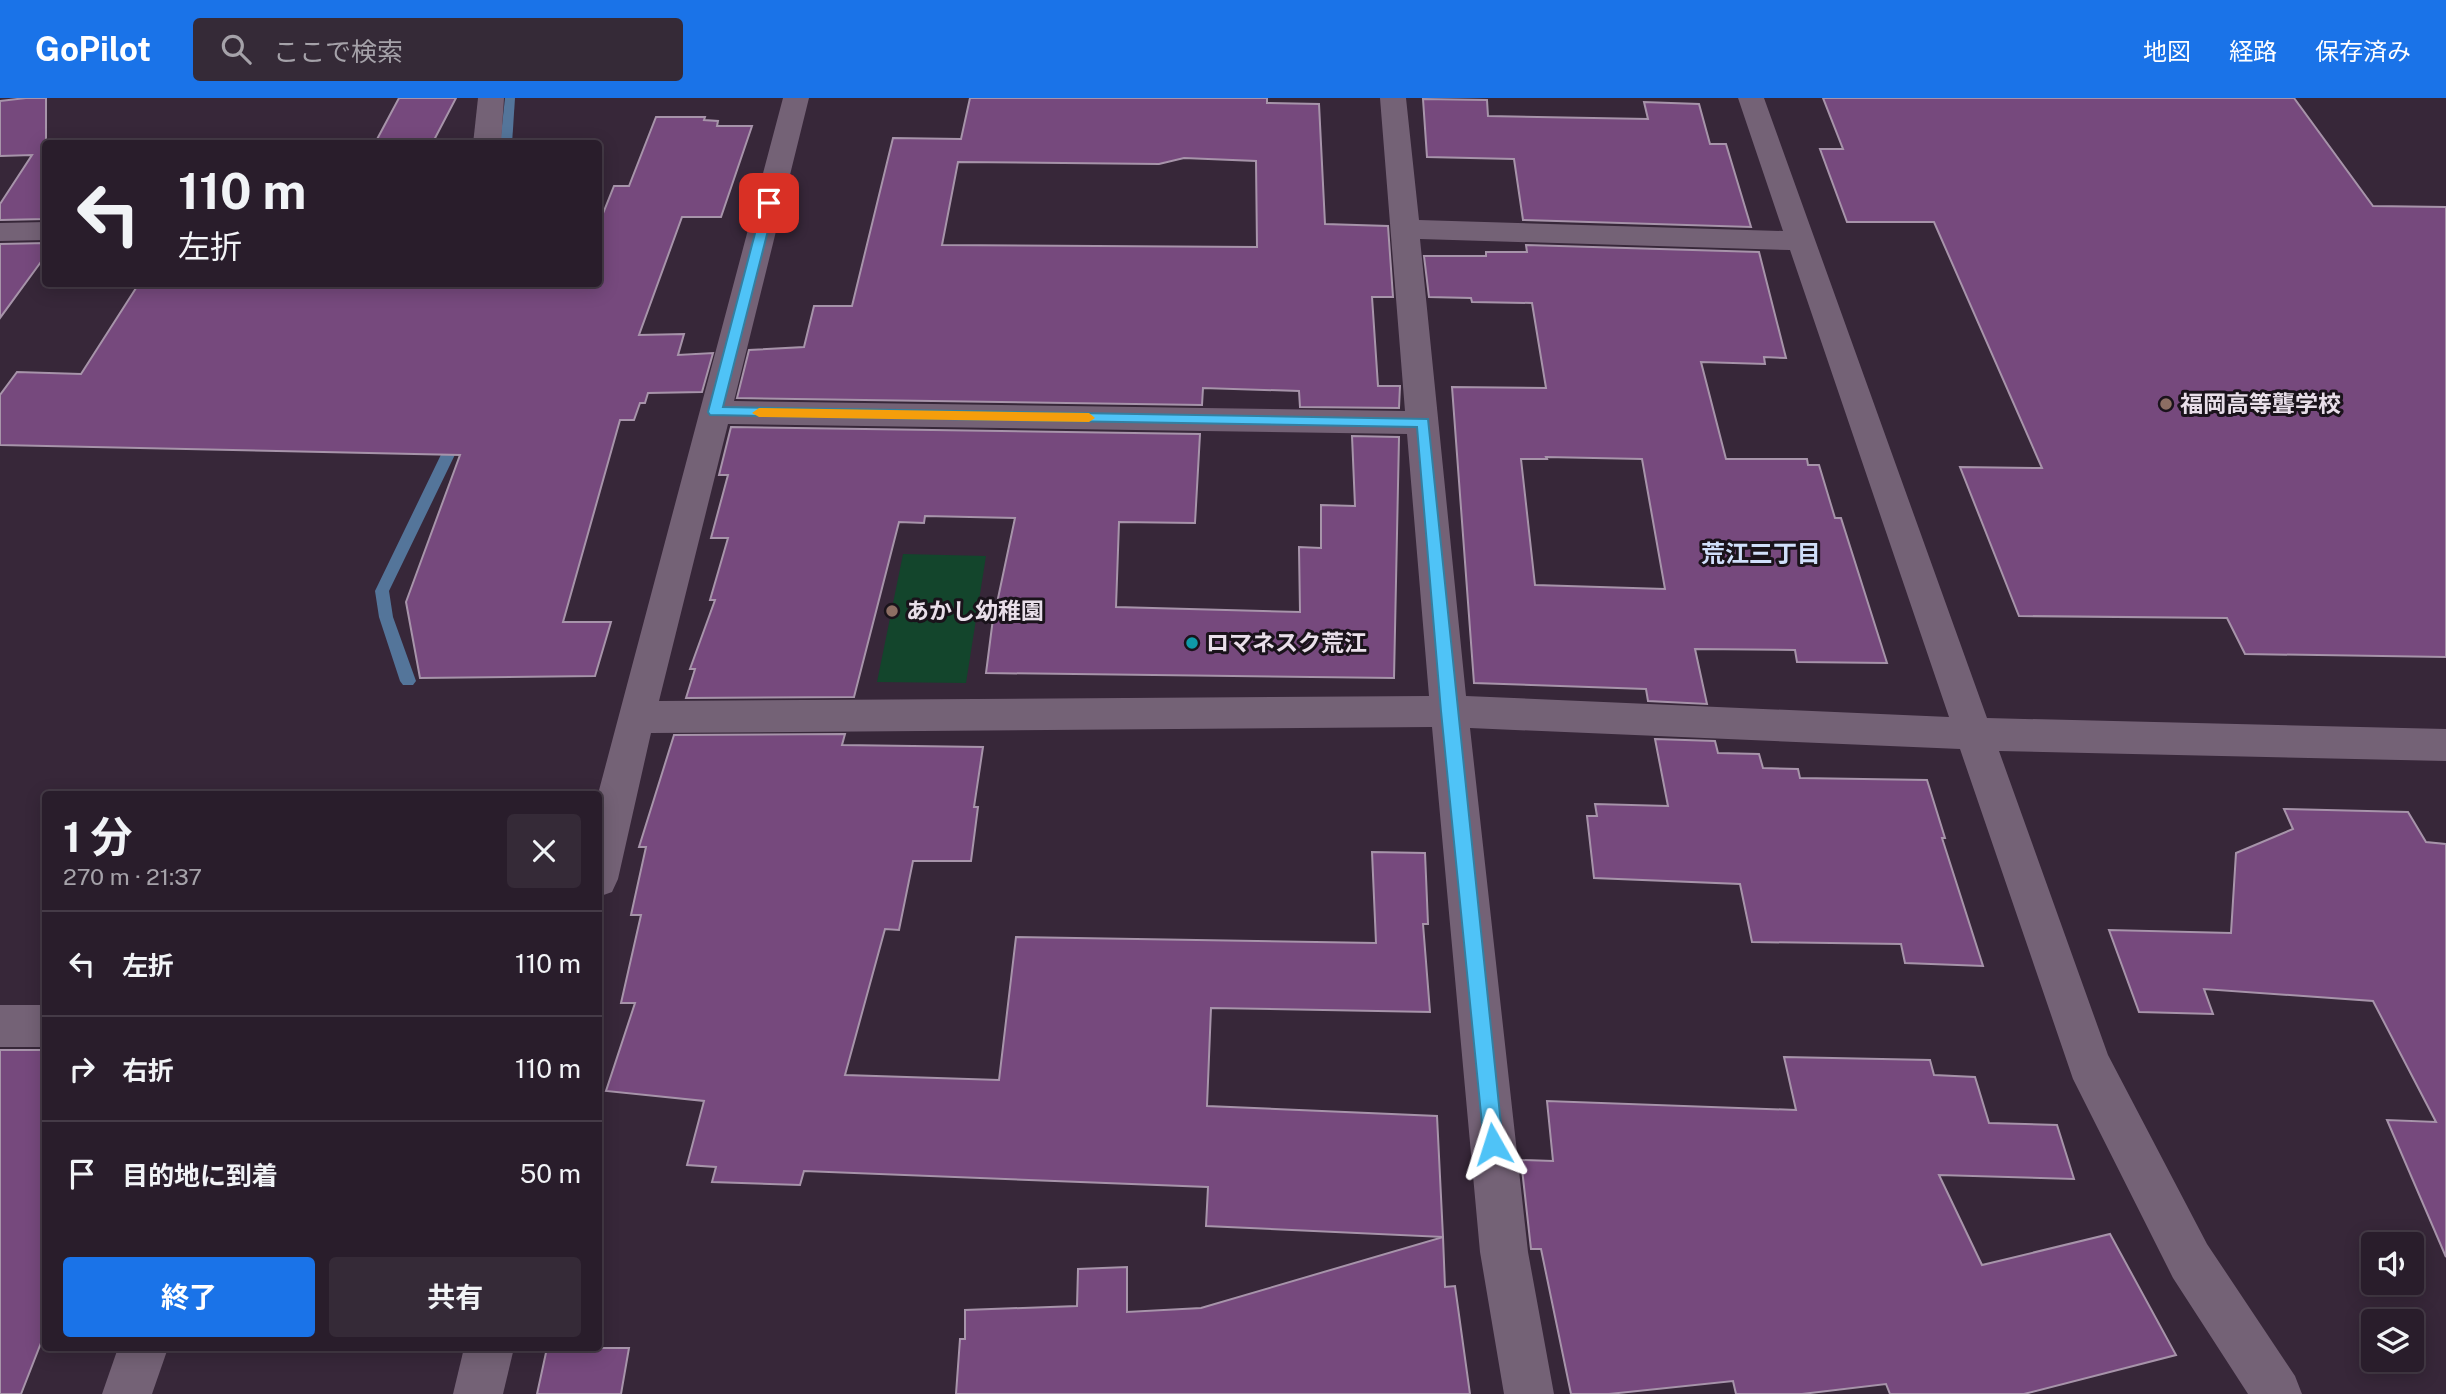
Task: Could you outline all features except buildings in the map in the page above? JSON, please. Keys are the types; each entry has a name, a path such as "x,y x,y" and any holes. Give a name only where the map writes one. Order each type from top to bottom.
{"street":[{"path":"487,140 491,98"},
{"path":"602,861 636,717 796,98"},
{"path":"1393,98 1449,711 1504,1252 1529,1394"},
{"path":"1751,98 2089,1064 2190,1261 2277,1394"},
{"path":"1405,229 1800,241"},
{"path":"0,232 42,231"},
{"path":"715,412 1423,423"},
{"path":"636,717 1449,711 1973,734 2446,744"},
{"path":"0,1026 42,1026"},
{"path":"127,1394 142,1351"},
{"path":"478,1394 488,1351"}],"green space":[{"path":"903,554 986,556 966,683 877,682"}],"waterway":[{"path":"506,140 510,98"},
{"path":"408,681 386,617 382,591 457,436"}],"slow traffic":[{"path":"759,413 1089,418"}],"place":[{"name":"福岡高等聾学校","path":"2166,404"},
{"name":"あかし幼稚園","path":"892,611"},
{"name":"ロマネスク荒江","path":"1192,643"}],"district":[{"name":"荒江三丁目","path":"1761,554"}],"route":[{"path":"769,203 715,412 1423,423 1493,1144"}]}
